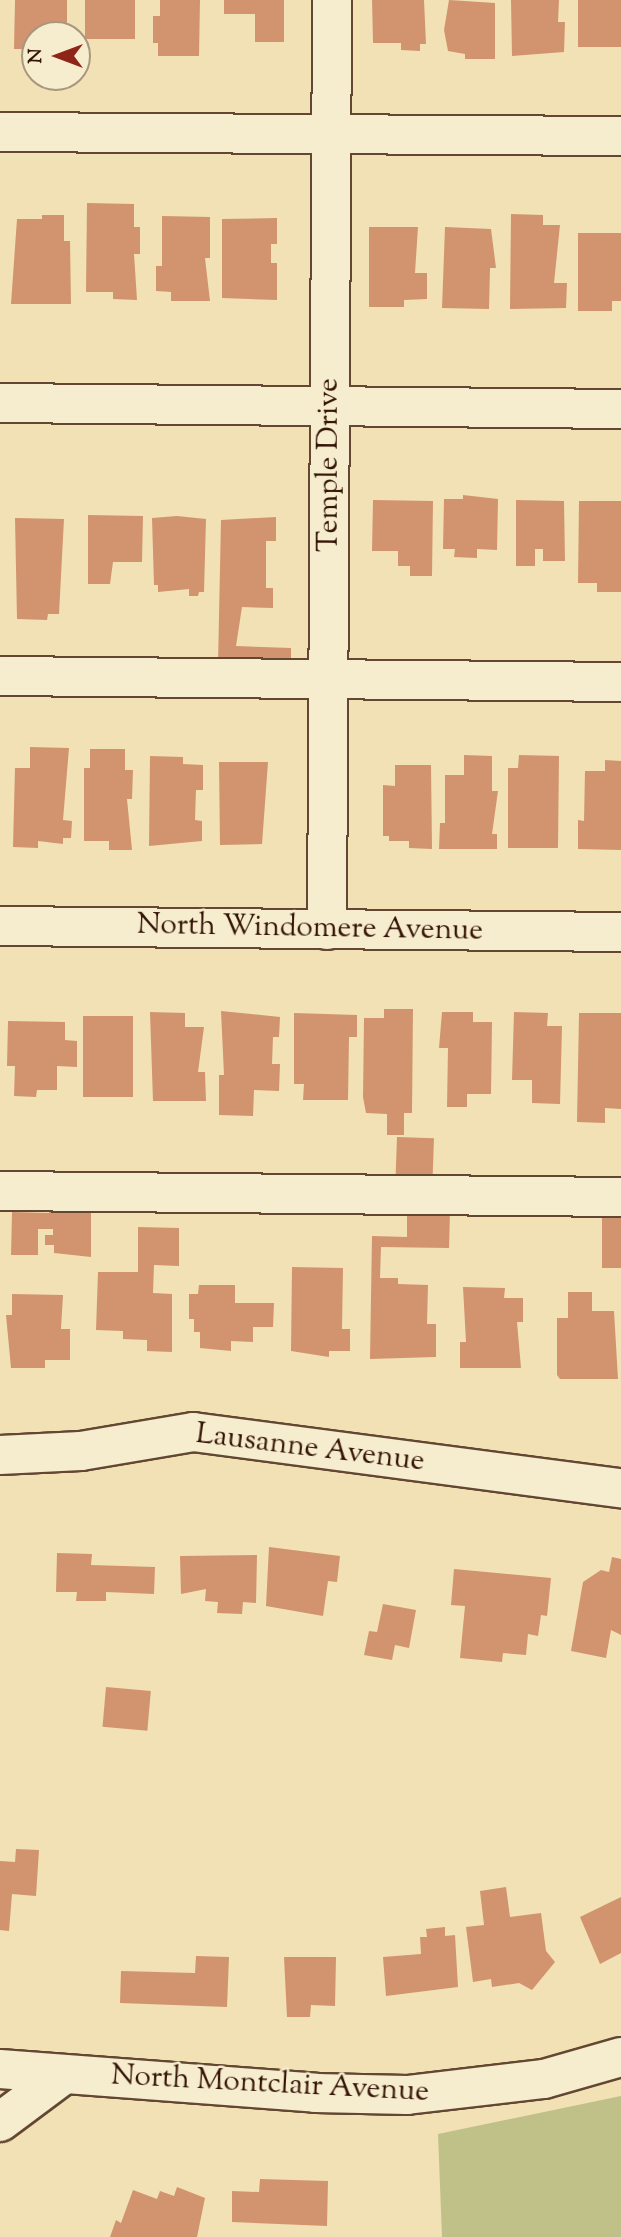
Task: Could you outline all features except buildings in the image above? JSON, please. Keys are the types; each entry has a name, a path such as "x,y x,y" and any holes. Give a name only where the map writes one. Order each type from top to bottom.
{"street":[{"name":"Temple Drive","path":"327,930 332,0"},
{"path":"0,132 621,136"},
{"path":"0,403 621,409"},
{"path":"0,676 621,682"},
{"name":"North Windomere Avenue","path":"0,926 621,932"},
{"path":"0,1191 621,1197"},
{"name":"Lausanne Avenue","path":"0,1455 81,1451 193,1433 621,1488"},
{"name":"North Montclair Avenue","path":"0,2069 407,2095 544,2079 621,2057"},
{"path":"0,2122 63,2075"}],"green space":[{"path":"621,2096 621,2237 442,2237 438,2134"}]}
